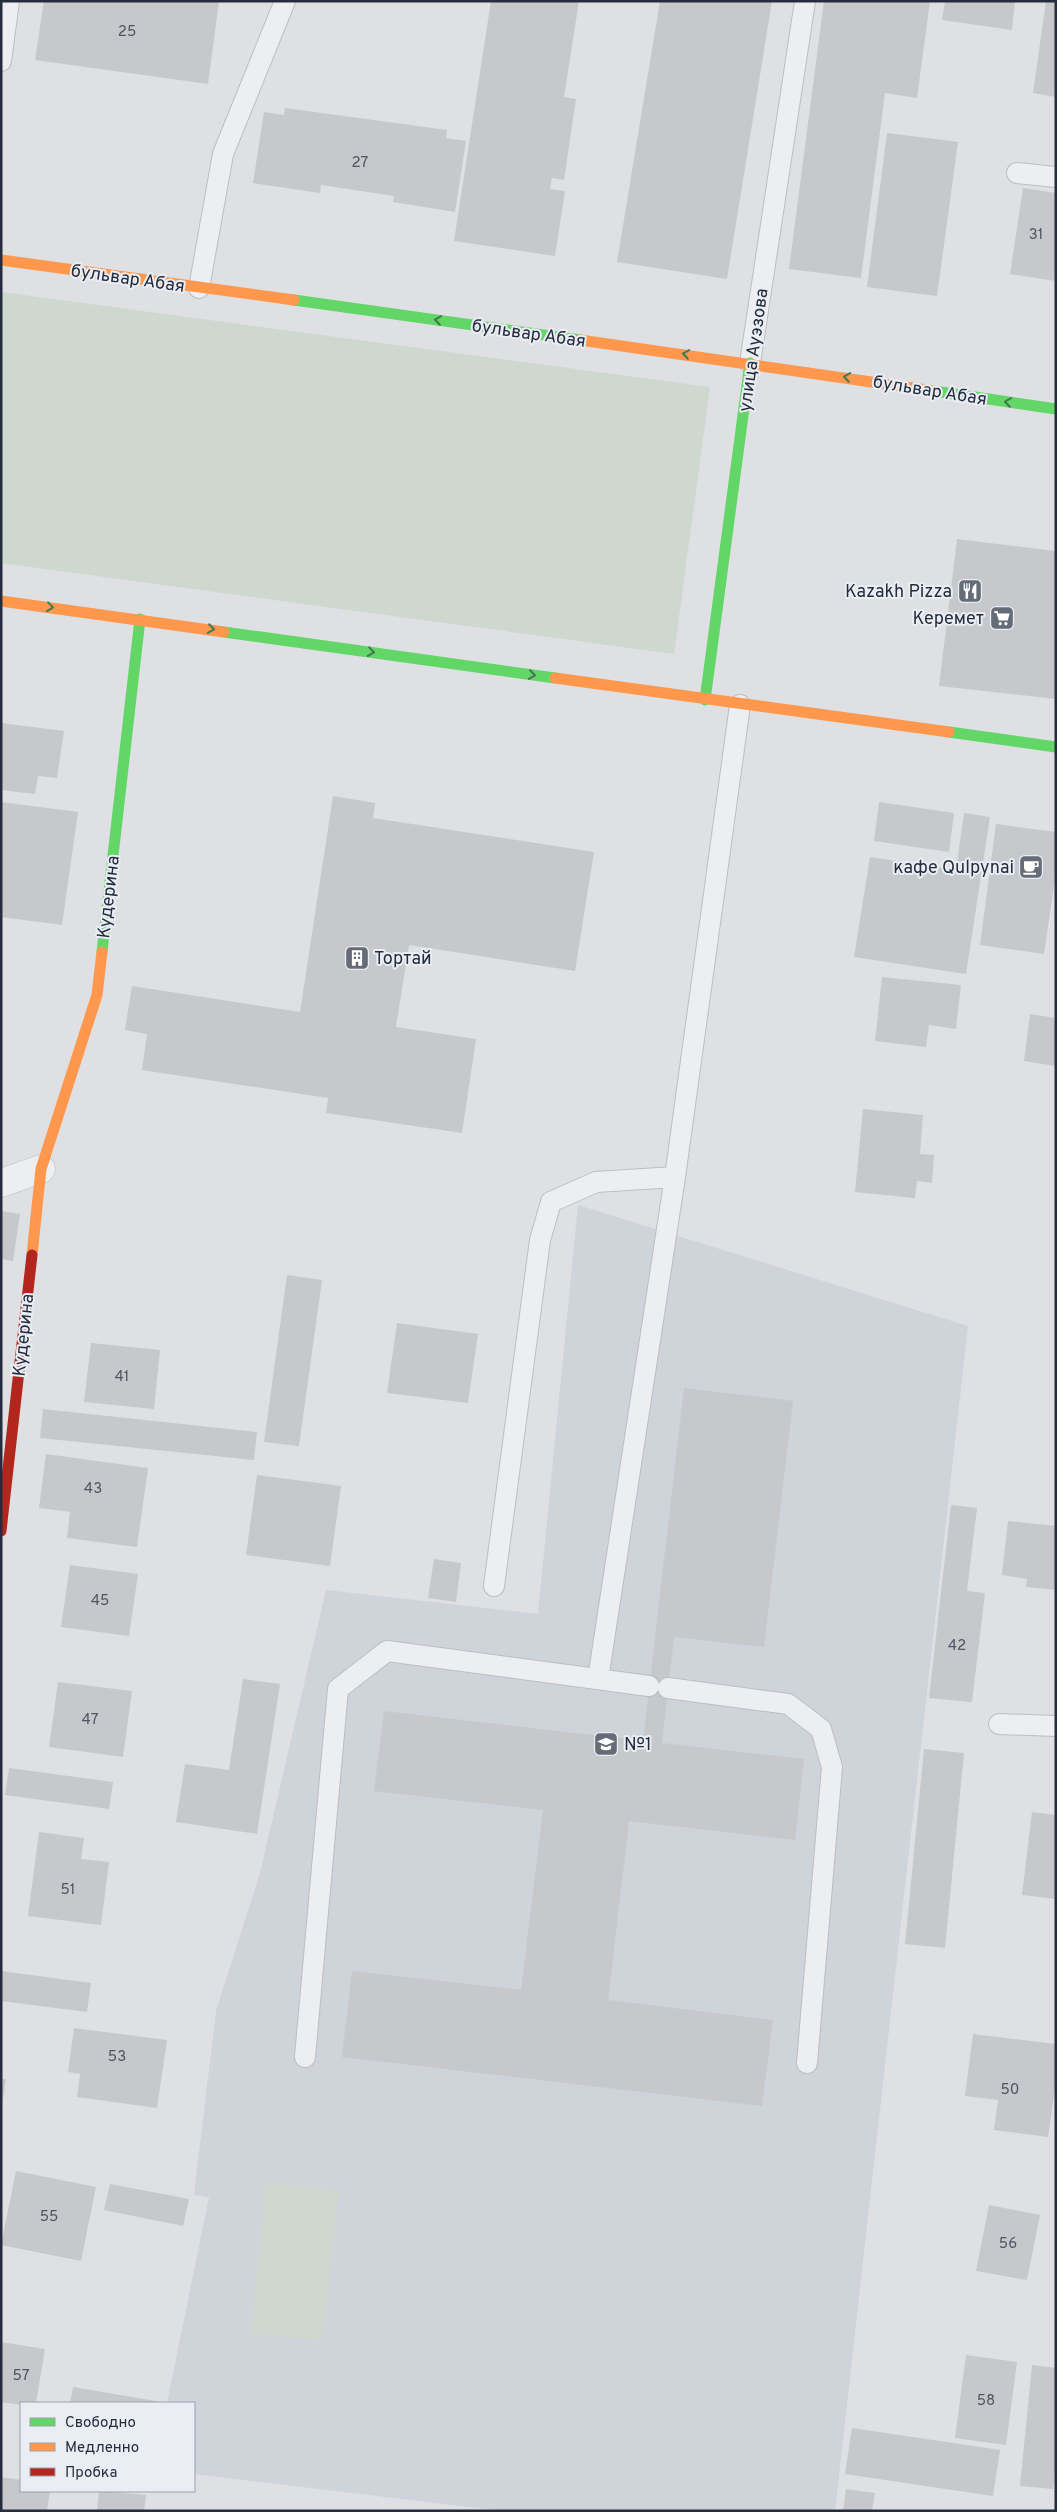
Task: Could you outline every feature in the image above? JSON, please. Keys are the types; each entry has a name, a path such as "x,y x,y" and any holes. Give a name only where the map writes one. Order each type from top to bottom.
{"main road":[{"name":"бульвар Абая","path":"1,260 750,363 1056,409"},
{"name":"улица Ауэзова","path":"705,700 750,363"},
{"path":"1,601 140,619 740,705 1056,747"},
{"name":"Кудерина","path":"1,1531 41,1168 97,995 140,619"}],"street":[{"path":"1,1183 41,1168"}],"lane":[{"path":"1,61 8,1"},
{"path":"199,288 223,154 285,1"},
{"name":"улица Ауэзова","path":"750,363 805,1"},
{"path":"1017,172 1056,178"},
{"path":"598,1678 675,1177 740,705"},
{"path":"494,1586 540,1240 551,1202 596,1182 675,1177"},
{"path":"306,2056 338,1688 387,1651 788,1704 821,1729 832,1767 807,2063"},
{"path":"999,1724 1056,1726"}],"shaded area":[{"path":"1,292 710,387 674,654 1,563"},
{"name":"№1","path":"578,1205 968,1326 835,2511 502,2511 195,2474 195,2402 167,2402 209,2197 194,2195 216,2011 260,1873 326,1590 538,1614"},
{"path":"266,2182 339,2190 322,2340 250,2333"}],"building":[{"path":"44,1 219,1 208,84 35,60"},
{"path":"491,1 579,1 564,97 576,99 564,180 552,178 550,189 565,191 555,256 454,241"},
{"path":"660,1 772,1 727,279 617,262"},
{"path":"824,1 930,1 917,98 885,93 861,278 789,269"},
{"path":"945,1 1015,1 1012,30 942,20"},
{"path":"1046,1 1056,1 1056,97 1033,93"},
{"path":"285,108 447,130 446,138 466,141 455,212 393,202 394,196 321,185 320,193 253,183 264,112 284,115"},
{"path":"887,133 958,142 937,296 867,287"},
{"path":"1023,188 1056,193 1056,281 1010,274"},
{"name":"Керемет","path":"957,539 1056,551 1056,699 939,686"},
{"path":"2,723 64,731 57,778 38,776 35,794 1,790"},
{"name":"Тортай","path":"333,796 375,803 373,818 594,852 575,971 409,945 396,1027 476,1039 462,1133 326,1113 328,1098 142,1070 147,1034 125,1030 132,986 300,1012"},
{"path":"1,802 78,812 62,925 1,917"},
{"path":"879,802 954,813 949,852 874,841"},
{"path":"964,813 990,817 966,974 854,957 870,857 956,870"},
{"path":"996,824 1056,832 1056,871 1044,954 980,945"},
{"path":"882,977 961,985 956,1029 929,1025 926,1047 875,1041"},
{"path":"1030,1014 1056,1018 1056,1066 1024,1061"},
{"path":"863,1109 923,1115 920,1154 934,1155 932,1183 917,1181 915,1198 855,1192"},
{"path":"1,1211 20,1214 13,1261 1,1259"},
{"path":"287,1275 322,1280 299,1446 264,1442"},
{"path":"397,1323 478,1334 468,1403 387,1393"},
{"path":"91,1343 160,1350 154,1409 84,1402"},
{"name":"№1","path":"684,1388 793,1401 764,1647 674,1637 662,1743 804,1759 795,1840 629,1821 608,2000 773,2020 762,2106 342,2057 352,1971 521,1990 543,1810 374,1791 384,1711 643,1741"},
{"path":"43,1409 257,1432 254,1460 40,1438"},
{"path":"46,1454 148,1468 137,1547 67,1538 70,1512 39,1508"},
{"path":"257,1475 341,1486 330,1566 246,1555"},
{"path":"951,1505 977,1508 967,1591 985,1593 972,1702 929,1698"},
{"path":"1008,1521 1056,1526 1056,1590 1026,1587 1027,1579 1002,1575"},
{"path":"434,1559 461,1563 456,1602 428,1598"},
{"path":"70,1565 138,1574 129,1636 61,1627"},
{"path":"243,1679 280,1684 257,1834 176,1822 185,1764 229,1770"},
{"path":"58,1682 132,1691 123,1757 49,1747"},
{"path":"924,1749 964,1753 945,1948 905,1944"},
{"path":"9,1768 113,1782 109,1809 5,1795"},
{"path":"1032,1812 1056,1815 1056,1899 1022,1895"},
{"path":"39,1832 84,1838 81,1859 109,1862 101,1925 28,1916"},
{"path":"1,1971 91,1983 87,2012 1,2001"},
{"path":"74,2028 167,2040 157,2108 77,2097 80,2074 68,2072"},
{"path":"973,2034 1056,2044 1056,2082 1048,2137 994,2130 998,2100 965,2096"},
{"path":"1,2079 6,2079 2,2105 1,2105"},
{"path":"16,2171 96,2187 81,2261 1,2245"},
{"path":"110,2184 189,2199 183,2226 104,2210"},
{"path":"989,2205 1040,2215 1027,2280 976,2271"},
{"path":"1,2342 45,2349 36,2402 20,2402 20,2405 1,2402"},
{"path":"966,2355 1017,2362 1006,2445 955,2438"},
{"path":"1032,2365 1056,2368 1056,2466 1053,2489 1020,2486"},
{"path":"73,2387 161,2402 70,2402"},
{"path":"852,2428 1000,2450 993,2496 845,2474"},
{"path":"1,2477 20,2480 20,2492 50,2492 47,2511 1,2511"},
{"path":"846,2489 875,2493 872,2511 843,2511"},
{"path":"99,2492 146,2495 144,2511 97,2511"}],"traffic: fast":[{"path":"294,300 580,340"},
{"path":"705,700 750,363"},
{"path":"934,391 1056,409"},
{"path":"102,952 140,619"},
{"path":"224,632 555,678"},
{"path":"949,732 1056,747"}],"traffic: slow":[{"path":"1,260 294,300"},
{"path":"580,340 934,391"},
{"path":"1,601 224,632"},
{"path":"555,678 949,732"},
{"path":"32,1255 41,1169 97,995 102,952"}],"traffic: jam":[{"path":"1,1531 32,1255"}],"place":[{"name":"Kazakh Pizza","path":"970,591"},
{"name":"Керемет","path":"1002,618"},
{"name":"кафе Qulpynai","path":"1031,867"},
{"name":"Тортай","path":"357,958"},
{"name":"№1","path":"606,1744"}]}
